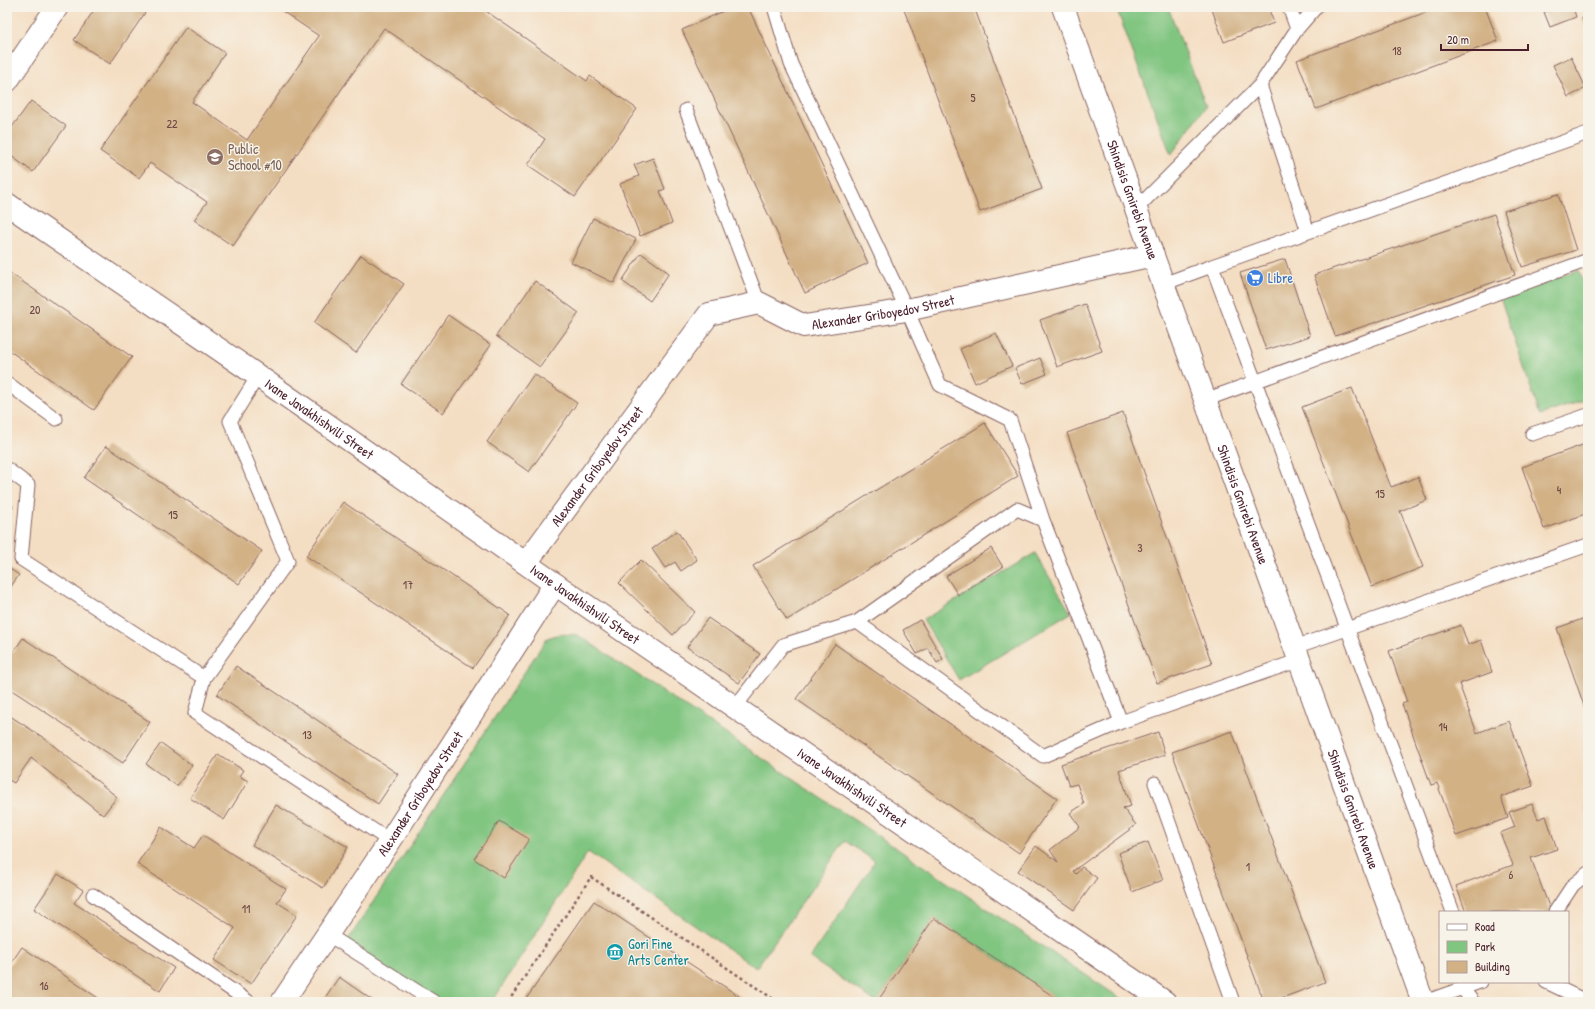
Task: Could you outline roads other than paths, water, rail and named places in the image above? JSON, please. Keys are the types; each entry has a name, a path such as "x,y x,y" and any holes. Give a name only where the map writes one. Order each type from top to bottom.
{"street":[{"path":"10,69 57,7"},
{"name":"Shindisis Gmirebi Avenue","path":"1063,7 1424,1002"},
{"name":"Ivane Javakhishvili Street","path":"7,204 258,376 526,562 555,584 1165,1002"},
{"name":"Alexander Griboyedov Street","path":"526,562 709,314 759,302 804,326 907,310 1153,255"},
{"name":"Alexander Griboyedov Street","path":"282,1002 390,841 555,584"}],"lane":[{"path":"774,7 791,64 907,310 940,385 1010,420 1043,520 1121,722"},
{"path":"1289,7 1298,29"},
{"path":"1136,209 1260,85 1298,29 1316,7"},
{"path":"1260,85 1308,232"},
{"path":"686,110 759,302"},
{"path":"1163,284 1588,133"},
{"path":"1205,400 1588,260"},
{"path":"1212,266 1453,911"},
{"path":"258,376 230,421 288,561 204,678 195,713 390,841"},
{"path":"7,383 56,418"},
{"path":"1532,434 1588,415"},
{"path":"7,469 28,485 20,559 204,678"},
{"path":"735,707 783,645 857,622 1017,509 1043,520"},
{"path":"857,622 1043,756 1121,722 1297,654 1347,629 1588,545"},
{"path":"1156,783 1233,1002"},
{"path":"1557,911 1573,885 1588,873"},
{"path":"93,894 249,1002"},
{"path":"327,934 434,1002"},
{"path":"1424,1002 1476,983"},
{"path":"1548,983 1588,1002"},
{"path":"1462,988 1473,1002"}],"place":[{"name":"Public School #10","path":"215,157"},
{"name":"Libre","path":"1255,278"},
{"name":"Gori Fine Arts Center","path":"615,952"}]}
